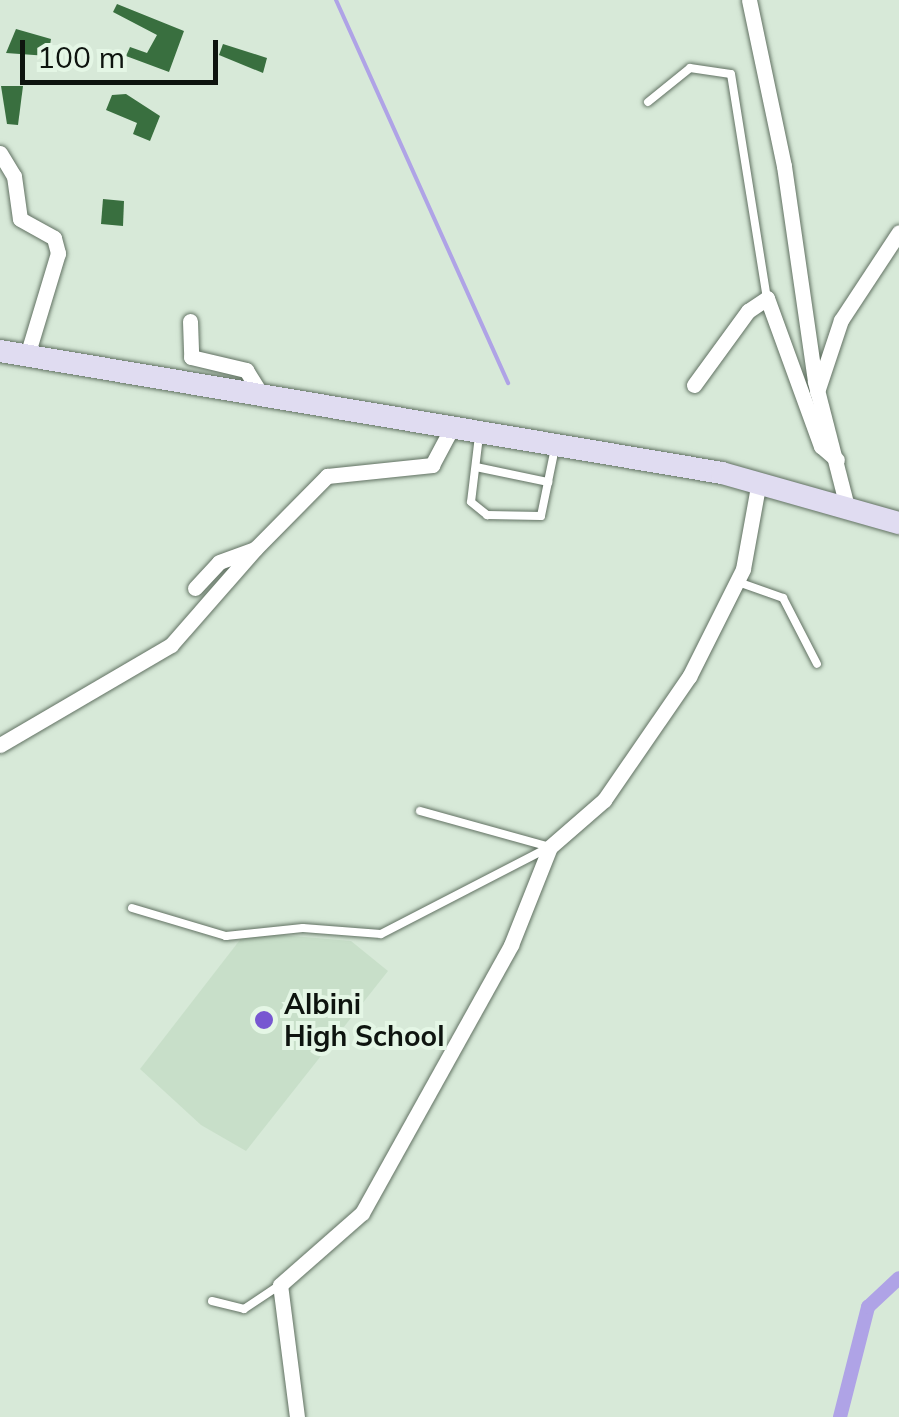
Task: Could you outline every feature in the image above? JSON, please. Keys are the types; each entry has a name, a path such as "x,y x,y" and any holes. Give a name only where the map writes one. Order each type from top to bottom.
{"street":[{"path":"749,0 787,182 817,392 846,503"},
{"path":"0,153 14,176 20,218 54,238 58,253 27,356"},
{"path":"817,392 841,320 899,232"},
{"path":"767,298 816,435 837,460"},
{"path":"694,385 767,298"},
{"path":"190,321 194,360 246,370 262,398"},
{"path":"0,351 450,432 759,481 846,503 899,523"},
{"path":"0,745 171,644 255,548 327,476 432,465 450,432"},
{"path":"296,1417 280,1285 362,1213 511,944 550,847 604,800 689,676 738,582 759,481"},
{"path":"194,588 219,562 255,548"}],"lane":[{"path":"648,102 690,68 731,74 767,298"},
{"path":"478,436 472,508 486,515 541,516 555,448"},
{"path":"476,467 548,482"},
{"path":"738,582 783,598 818,664"},
{"path":"420,812 550,847"},
{"path":"132,908 226,936 303,928 382,934 430,916 550,847"},
{"path":"212,1301 244,1309 280,1285"}],"shaded area":[{"name":"Albini High School","path":"246,932 351,941 388,971 246,1151 201,1125 140,1069"}],"building":[{"path":"117,4 184,31 169,72 126,56 130,47 147,53 157,35 113,12"},
{"path":"16,29 51,39 48,56 6,53"},
{"path":"223,44 267,58 263,73 219,55"},
{"path":"1,86 23,86 18,125 7,124"},
{"path":"126,94 160,116 150,141 133,134 137,123 106,110 112,95"},
{"path":"103,199 124,201 123,226 101,224"}],"waterway":[{"path":"336,0 508,383"},
{"path":"840,1417 868,1307 899,1278"}],"place":[{"name":"Albini High School","path":"264,1020"}]}
